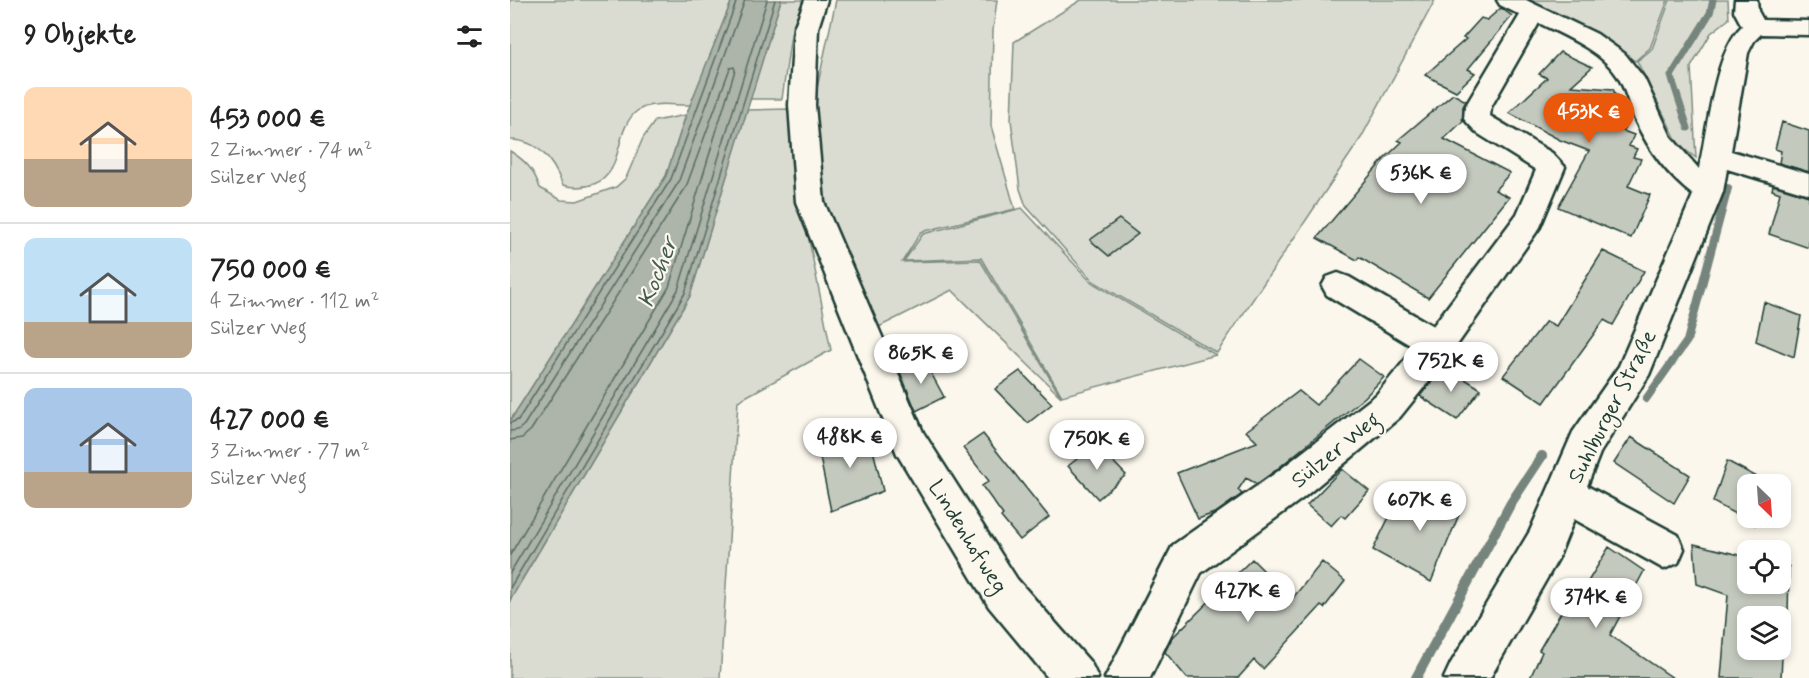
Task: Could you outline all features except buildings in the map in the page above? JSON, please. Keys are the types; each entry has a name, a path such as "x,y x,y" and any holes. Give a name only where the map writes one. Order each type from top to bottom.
{"street":[{"name":"Lindenhofweg","path":"816,0 806,28 802,105 810,202 910,442 1003,593 1076,678"},
{"name":"Sülzer Weg","path":"1127,678 1187,559 1290,485 1388,406 1438,345 1530,219 1547,182 1551,167 1537,153 1489,129 1477,119 1478,107 1521,6 1594,44 1616,59 1628,72 1654,135 1677,167 1709,192"},
{"name":"Suhlburger Straße","path":"1466,678 1544,545 1586,444 1632,375 1709,192 1736,53 1744,37 1750,13 1809,28"},
{"path":"1716,156 1809,184"},
{"path":"1338,286 1438,345"},
{"path":"1566,494 1664,549"}],"shaded area":[{"path":"510,0 732,0 691,105 656,105 637,111 625,129 615,161 604,178 594,184 571,187 563,185 554,167 537,148 520,141 510,140"},
{"path":"781,0 803,0 791,34 782,99 750,99"},
{"path":"836,0 997,0 993,30 991,126 1015,209 921,232 902,262 980,260 1061,397 952,290 877,328 819,197 814,102"},
{"path":"1081,0 1435,0 1361,138 1217,353 1093,281 1026,206 1020,189 1011,120 1014,42"},
{"path":"1523,0 1668,0 1650,48 1635,61 1603,41"},
{"path":"1670,0 1728,0 1729,19 1711,33 1691,67 1696,158 1679,145 1637,61 1652,49"},
{"path":"791,109 792,155 831,350 738,401 720,678 510,678 510,600 690,296 747,110"},
{"path":"686,115 666,176 510,421 510,151 529,167 540,188 561,200 577,201 616,187 626,178 643,138 655,121"},
{"path":"1022,208 1091,282 1216,355 1062,396 981,258 904,261 923,234"}],"water":[{"name":"Kocher","path":"732,0 781,0 690,296 510,600 510,421 666,176 686,115"}],"waterway":[{"path":"1688,128 1671,76 1710,13 1713,0"},
{"path":"1646,399 1687,341 1728,188"},
{"path":"1416,678 1511,503 1542,456"}]}
